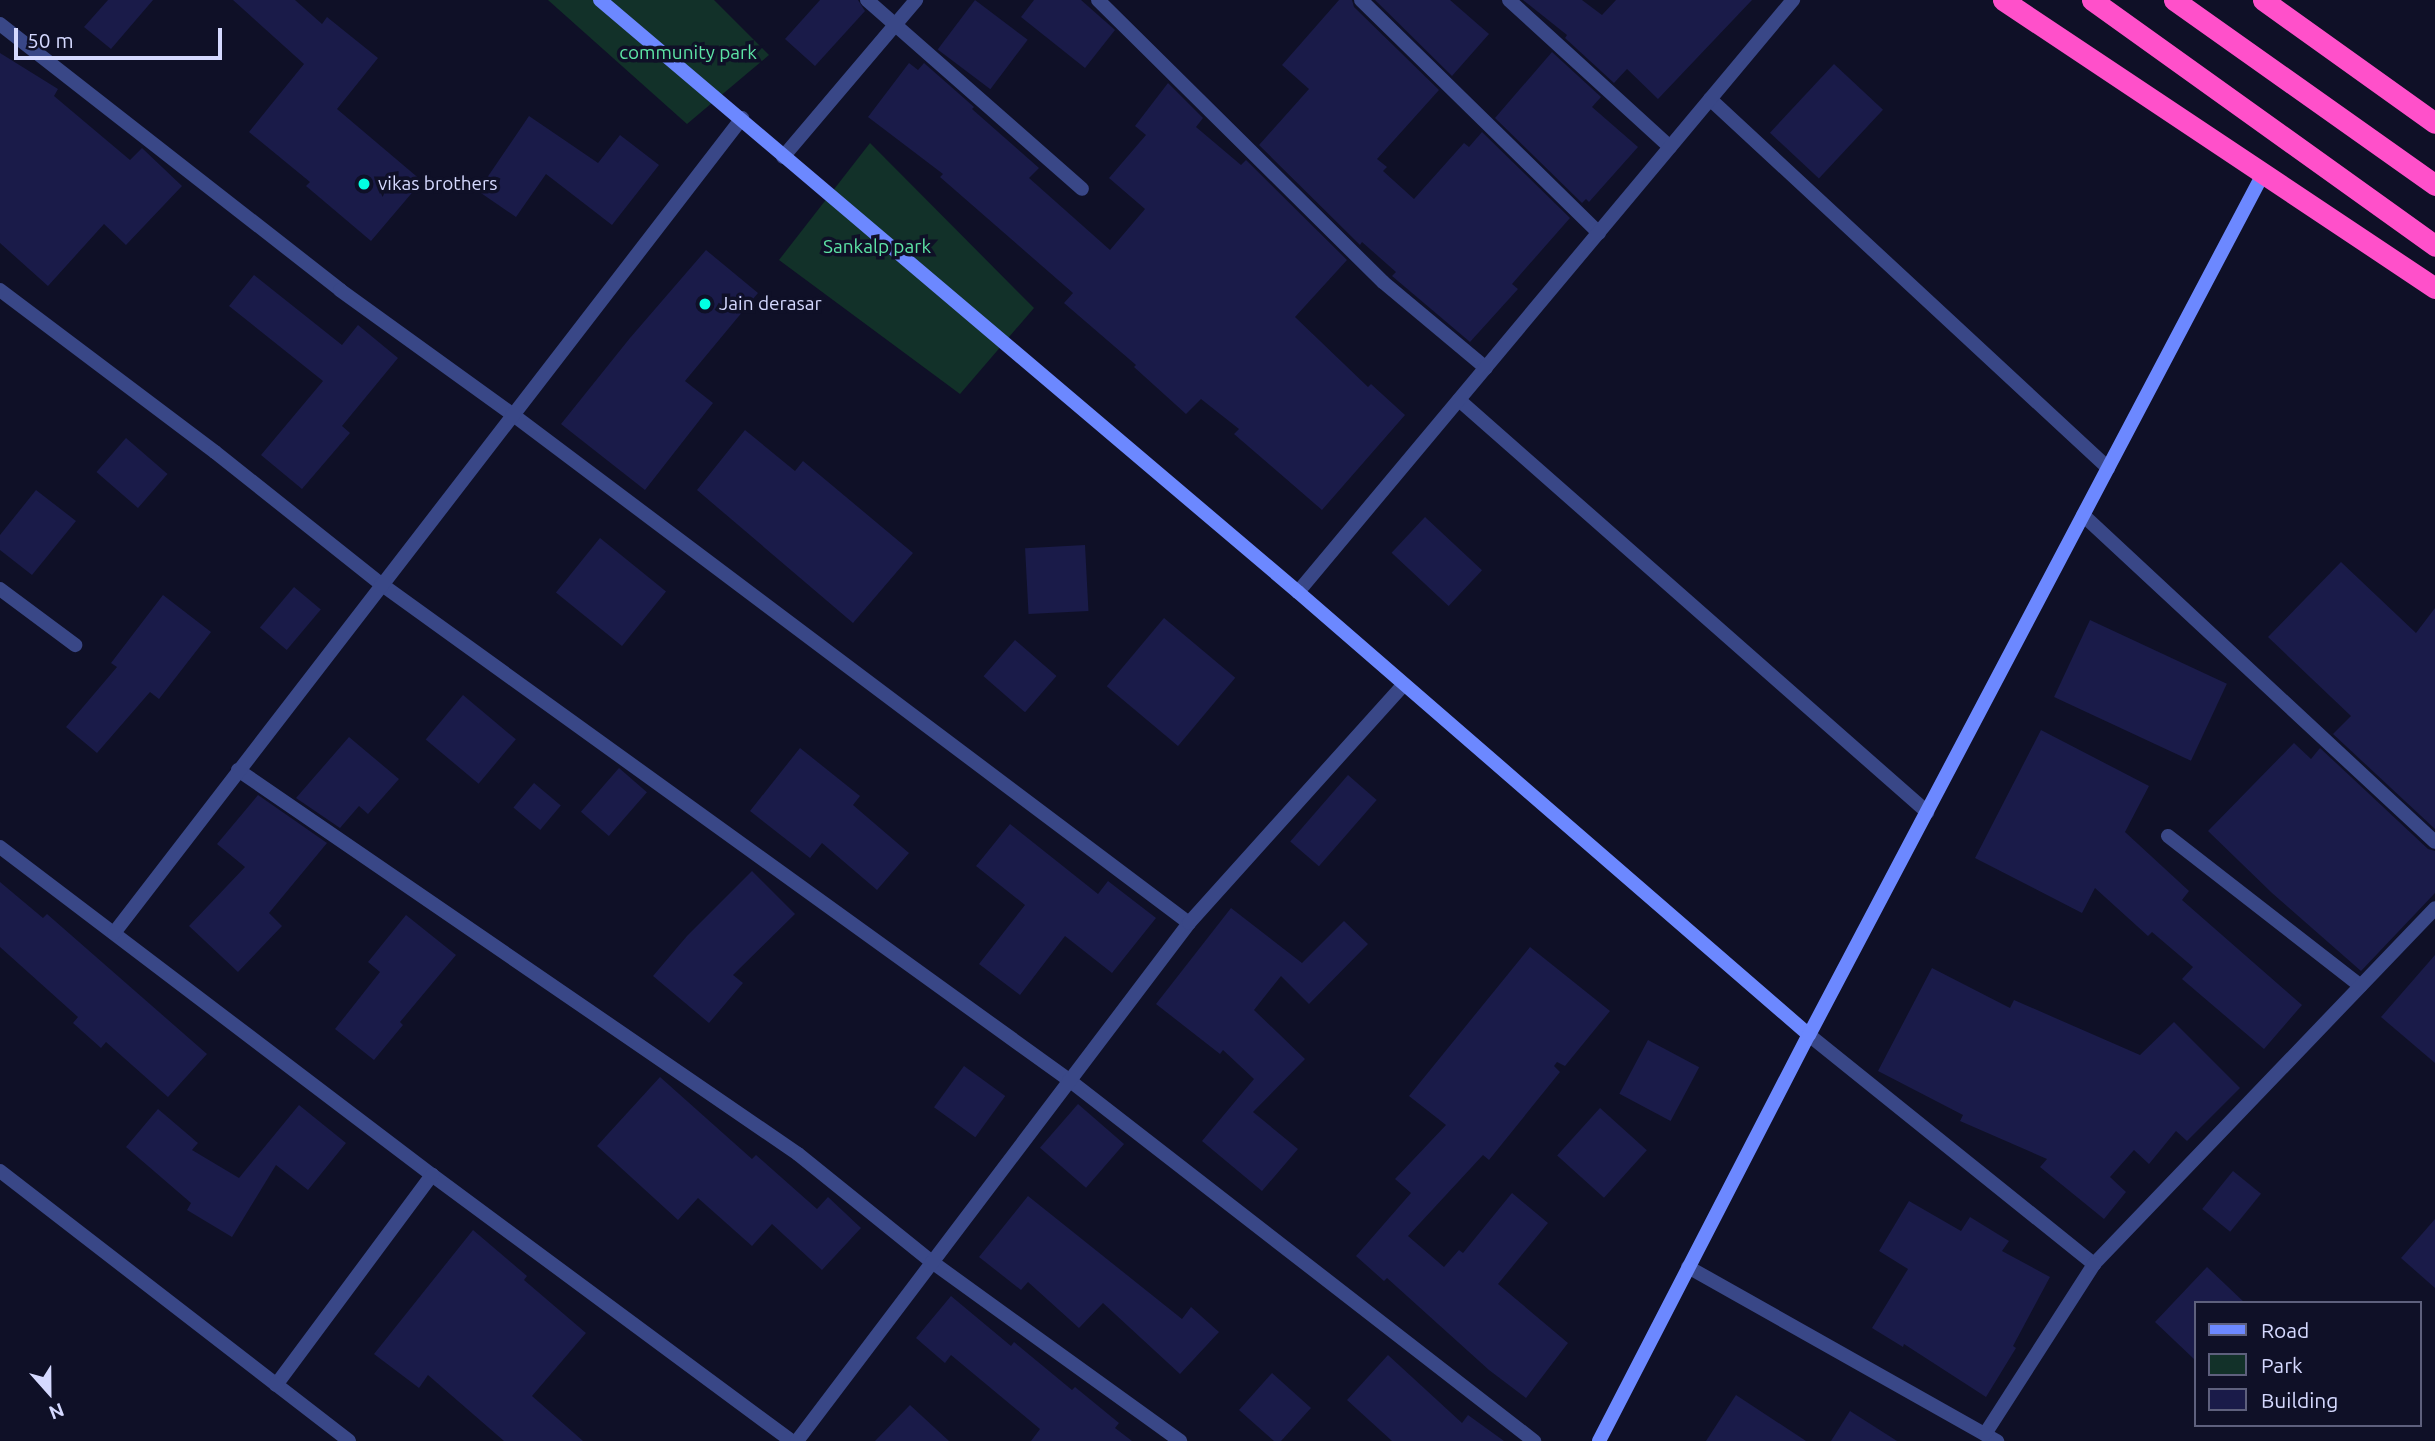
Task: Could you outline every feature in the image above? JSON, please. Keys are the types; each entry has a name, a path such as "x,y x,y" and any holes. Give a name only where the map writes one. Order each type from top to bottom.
{"highway":[{"path":"2003,0 2435,288"},
{"path":"2092,0 2435,246"},
{"path":"2174,0 2435,186"},
{"path":"2263,0 2435,123"}],"main road":[{"path":"600,0 1298,592 1809,1035"},
{"path":"1599,1441 1809,1035 2264,173"}],"street":[{"path":"867,0 1082,189"},
{"path":"783,157 916,0"},
{"path":"1098,0 1383,282 1486,368"},
{"path":"1361,0 1599,233"},
{"path":"1508,0 1670,147"},
{"path":"1298,592 1793,0"},
{"path":"0,24 340,290 512,414 1189,923"},
{"path":"1710,99 2108,468"},
{"path":"114,933 742,118"},
{"path":"0,290 204,444 382,584 1069,1080 1534,1441"},
{"path":"1459,400 1927,812"},
{"path":"2083,515 2435,842"},
{"path":"0,589 75,645"},
{"path":"0,847 432,1175 794,1441 1189,923 1404,684"},
{"path":"238,770 798,1154 932,1262 1180,1441"},
{"path":"2168,836 2361,986"},
{"path":"1688,1268 1991,1438 2094,1264 2435,908"},
{"path":"1809,1035 2094,1264"},
{"path":"0,1171 349,1441"},
{"path":"276,1385 432,1175"}],"green space":[{"name":"community park","path":"548,0 714,0 769,55 687,124"},
{"name":"Sankalp park","path":"870,143 1034,308 960,394 779,260"}],"building":[{"path":"108,0 153,0 111,49 84,27"},
{"path":"233,0 295,0 322,24 327,17 378,58 337,109 422,181 371,241 306,186 310,182 249,132 304,64"},
{"path":"820,0 858,0 865,11 815,66 785,39"},
{"path":"975,0 1028,40 990,89 938,50"},
{"path":"1034,0 1081,0 1115,30 1085,68 1021,17"},
{"path":"1339,0 1352,0 1354,7 1439,90 1377,159 1387,167 1383,171 1414,199 1464,143 1469,147 1482,132 1570,218 1512,284 1518,289 1470,342 1392,276 1396,272 1362,242 1360,245 1259,145 1309,89 1282,65"},
{"path":"1375,0 1450,0 1489,34 1452,76"},
{"path":"1523,0 1582,0 1602,15 1616,0 1752,0 1658,99 1627,69 1614,83 1565,38 1567,35"},
{"path":"1552,52 1601,97 1592,107 1638,147 1589,202 1586,199 1582,203 1495,118"},
{"path":"0,53 58,89 54,96 130,160 142,148 182,186 126,245 104,224 48,286 0,243"},
{"path":"909,63 918,70 924,63 974,107 972,109 1039,168 1029,178 1110,250 1145,209 1109,178 1146,135 1135,126 1168,83 1203,118 1196,127 1241,165 1246,160 1347,260 1295,317 1368,387 1371,384 1405,415 1322,510 1234,434 1239,429 1201,399 1186,414 1134,367 1136,365 1064,303 1073,293 940,177 943,174 868,117"},
{"path":"1834,64 1883,110 1819,178 1770,133"},
{"path":"529,116 598,163 620,135 659,165 612,225 546,174 516,217 478,191"},
{"path":"706,250 758,293 685,381 713,403 645,490 561,424"},
{"path":"254,275 342,345 358,325 398,358 342,426 350,433 302,489 261,455 323,381 229,306"},
{"path":"745,430 795,471 803,461 913,553 853,623 697,490"},
{"path":"126,438 168,474 138,508 96,472"},
{"path":"36,490 76,521 32,575 0,550 0,535"},
{"path":"1425,517 1482,570 1449,606 1392,553"},
{"path":"600,538 666,591 622,646 556,592"},
{"path":"1085,545 1088,611 1029,614 1025,548"},
{"path":"2341,562 2416,633 2435,608 2435,829 2333,734 2351,716 2268,637"},
{"path":"294,587 321,609 287,650 260,628"},
{"path":"163,595 211,632 159,699 150,692 97,753 66,727 117,667 111,663"},
{"path":"1164,618 1235,678 1178,746 1107,686"},
{"path":"2090,620 2227,684 2191,761 2054,697"},
{"path":"1015,640 1057,676 1025,712 984,676"},
{"path":"463,695 516,739 479,784 426,739"},
{"path":"2041,730 2149,786 2125,832 2189,891 2182,900 2302,1005 2264,1049 2182,979 2193,967 2152,932 2148,936 2095,888 2082,913 1975,858"},
{"path":"349,737 399,779 368,814 359,806 340,828 296,798"},
{"path":"2294,743 2311,759 2320,748 2428,849 2435,851 2435,893 2361,971 2272,893 2208,831"},
{"path":"800,748 860,796 853,805 909,853 877,890 822,843 810,858 750,811"},
{"path":"619,768 647,792 609,836 581,812"},
{"path":"1348,775 1377,800 1319,866 1290,841"},
{"path":"534,783 561,805 540,830 513,808"},
{"path":"258,795 327,843 269,913 282,926 238,972 189,926 245,867 217,844"},
{"path":"1010,824 1098,894 1108,881 1156,918 1112,973 1065,936 1020,995 979,964 1025,905 976,866"},
{"path":"752,871 795,914 733,975 743,983 709,1023 653,976 687,936"},
{"path":"0,882 43,918 47,914 207,1054 168,1097 106,1042 101,1048 73,1023 78,1017 0,947"},
{"path":"1231,908 1302,963 1344,921 1368,944 1309,1004 1281,976 1254,1010 1305,1059 1253,1112 1298,1149 1262,1191 1202,1141 1254,1079 1223,1050 1220,1054 1156,1004"},
{"path":"406,915 456,955 400,1022 403,1025 374,1060 335,1029 380,972 368,962"},
{"path":"1530,947 1610,1011 1565,1066 1557,1062 1554,1066 1560,1072 1489,1160 1483,1155 1408,1236 1444,1267 1459,1250 1463,1253 1512,1193 1548,1223 1498,1284 1568,1343 1526,1398 1489,1370 1387,1278 1384,1281 1356,1256 1411,1193 1395,1179 1446,1125 1409,1096"},
{"path":"2435,955 2435,1063 2381,1017"},
{"path":"1932,968 2010,1008 2014,1000 2140,1055 2174,1022 2240,1088 2187,1141 2176,1131 2149,1164 2134,1150 2110,1177 2126,1192 2104,1219 2040,1167 2047,1159 1960,1121 1963,1115 1878,1071"},
{"path":"1648,1040 1699,1067 1671,1121 1619,1094"},
{"path":"964,1066 1005,1096 975,1137 934,1107"},
{"path":"660,1077 752,1159 756,1155 817,1209 828,1197 861,1228 822,1270 772,1224 752,1246 698,1198 678,1220 597,1146"},
{"path":"1078,1104 1124,1144 1086,1188 1040,1148"},
{"path":"299,1105 346,1143 308,1190 276,1165 232,1237 187,1210 191,1203 126,1147 158,1109 198,1143 192,1150 239,1178"},
{"path":"1600,1108 1647,1150 1604,1198 1557,1156"},
{"path":"2233,1171 2261,1194 2230,1232 2202,1209"},
{"path":"1028,1196 1182,1319 1191,1307 1219,1332 1180,1374 1103,1303 1079,1328 1028,1282 1021,1290 979,1257"},
{"path":"1909,1201 1961,1231 1970,1217 2009,1241 2002,1251 2050,1277 2013,1346 2016,1348 1986,1397 1904,1344 1903,1347 1872,1328 1908,1269 1879,1251"},
{"path":"2435,1219 2435,1288 2401,1258"},
{"path":"473,1230 527,1276 524,1280 586,1333 532,1396 583,1441 504,1441 428,1375 419,1388 374,1354"},
{"path":"2207,1267 2243,1301 2194,1301 2194,1359 2155,1322"},
{"path":"951,1296 1011,1346 1014,1342 1072,1390 1075,1387 1119,1423 1115,1428 1132,1441 1031,1441 1040,1429 951,1355 945,1363 916,1338"},
{"path":"1388,1355 1462,1423 1468,1415 1504,1441 1392,1441 1347,1400"},
{"path":"1272,1373 1311,1408 1281,1441 1274,1441 1239,1410"},
{"path":"1736,1395 1806,1441 1706,1441"},
{"path":"910,1405 949,1441 875,1441"},
{"path":"1850,1411 1897,1441 1831,1441"}],"place":[{"name":"vikas brothers","path":"364,184"},
{"name":"Jain derasar","path":"705,304"}]}
